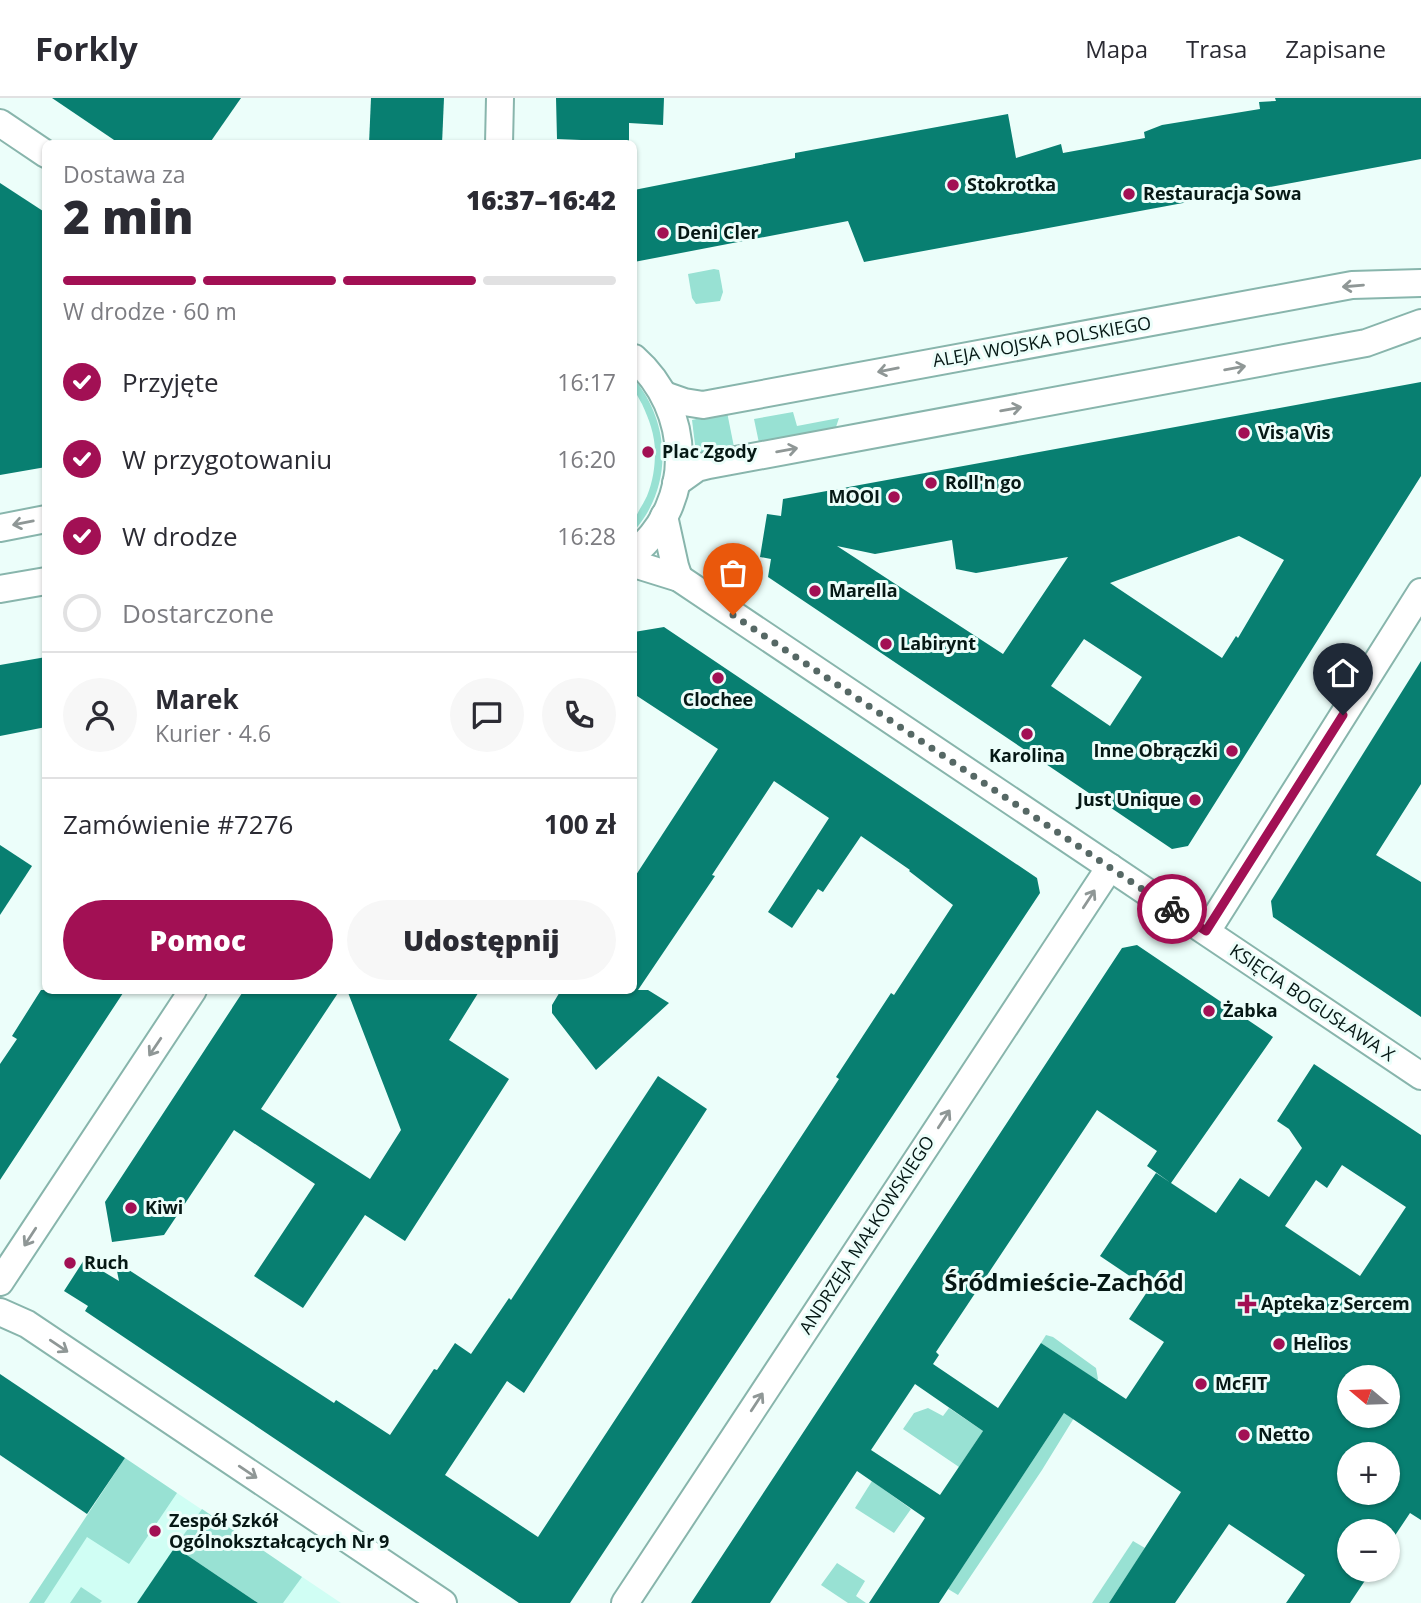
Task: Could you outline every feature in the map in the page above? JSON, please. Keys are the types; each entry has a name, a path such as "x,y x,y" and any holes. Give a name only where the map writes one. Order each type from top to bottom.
{"street":[{"path":"499,140 500,98"},
{"path":"0,124 42,150"},
{"name":"ALEJA WOJSKA POLSKIEGO","path":"664,395 703,405 1352,285 1421,283"},
{"path":"676,482 698,468 709,465 1366,343 1421,323"},
{"path":"637,361 664,395 671,411 678,436 680,463 664,516 654,532 637,550"},
{"path":"664,516 679,578"},
{"path":"0,528 42,520"},
{"name":"KSIĘCIA BOGUSŁAWA X","path":"637,566 679,578 1421,1076"},
{"path":"0,589 42,582"},
{"path":"1206,931 1421,592"},
{"name":"ANDRZEJA MAŁKOWSKIEGO","path":"625,1603 1110,867"},
{"path":"0,1282 190,994"},
{"path":"0,1312 27,1324 443,1603"}],"shaded area":[{"path":"719,270 723,292 720,301 696,304 692,298 688,274"},
{"path":"637,383 655,415 661,435 662,455 656,495 637,527 637,515 647,496 654,469 654,439 637,394"},
{"path":"727,412 734,447 696,453 692,420"},
{"path":"793,412 797,426 839,418 835,430 759,443 754,419"},
{"path":"1046,1335 1053,1337 1096,1368 1098,1379 1042,1470 958,1595 948,1589 1089,1375 1041,1343"},
{"path":"928,1408 943,1416 949,1408 983,1431 959,1467 903,1429 914,1413"},
{"name":"Zespół Szkół Ogólnokształcących Nr 9","path":"125,1458 341,1603 29,1603"},
{"path":"125,1458 177,1493 129,1564 87,1537 44,1603 29,1603"},
{"path":"872,1481 911,1509 894,1533 855,1508"},
{"path":"202,1509 302,1577 283,1603 258,1603 175,1547"},
{"path":"1133,1541 1145,1548 1109,1603 1092,1603"},
{"path":"837,1563 865,1581 856,1596 866,1603 848,1603 821,1585"},
{"path":"81,1587 102,1601 70,1603"}],"building":[{"path":"52,98 241,98 212,140 114,140"},
{"path":"371,98 444,98 442,140 369,140"},
{"path":"556,98 664,98 663,125 629,123 629,140 557,139"},
{"path":"1275,98 1421,98 1421,159 864,262 848,221 637,261 637,189 795,158 795,153 1008,114 1016,158 1061,144 1063,153 1145,138 1144,132 1162,125 1260,109 1259,102 1276,101"},
{"path":"0,183 42,210 42,468 0,475"},
{"path":"1421,382 1421,476 1188,846 1172,849 768,577 771,559 760,557 767,514 781,516 783,499","holes":["1239,536 1284,560 1238,638 1236,636 1222,658 1110,583","952,540 956,569 976,573 1068,557 1003,654 837,546 875,554","1084,639 1142,677 1110,726 1051,686"]},
{"path":"664,627 1037,878 1040,893 570,1603 519,1603 85,1311 88,1306 64,1291 84,1260 119,1281 115,1261 334,1403 336,1400 390,1435 434,1369 437,1370 455,1343 471,1354 509,1298 511,1300 658,1076 707,1109 524,1393 507,1381 445,1475 538,1537 839,1079 836,1077 891,993 894,995 953,905 910,870 861,836 823,892 818,889 792,928 768,912 829,818 774,781 712,875 715,876 638,990 648,990 669,1003 596,1070 552,1013 552,1005 559,994 637,994 637,873 718,749 637,696 637,632"},
{"path":"42,658 42,728 0,736 0,665"},
{"path":"1421,661 1421,784 1376,855 1421,882 1421,1017 1273,917 1271,901"},
{"path":"0,845 32,866 0,915"},
{"path":"1137,945 1273,1037 1171,1183 1216,1213 1240,1178 1269,1197 1302,1148 1289,1129 1277,1121 1314,1064 1421,1135 1421,1520 1410,1513 1400,1528 1400,1519 1337,1519 1337,1582 1364,1582 1350,1603 1286,1603 1305,1575 1229,1524 1175,1603 1109,1603 1181,1492 1064,1413 939,1603 869,1603 925,1518 857,1471 770,1603 691,1603 1122,948","holes":["1097,1110 1157,1151 1147,1166 1171,1183 1156,1173 1100,1256 1149,1289 1129,1319 1164,1342 1126,1399 1041,1343 998,1408 933,1364 939,1355 936,1352","1342,1165 1406,1207 1360,1276 1285,1226 1316,1180 1327,1188","915,1384 983,1431 940,1495 871,1450"]},
{"path":"41,990 42,994 122,994 0,1180 0,1064 17,1039 12,1036"},
{"path":"241,994 337,994 261,1109 370,1179 401,1130 349,994 478,994 449,1040 509,1079 405,1241 365,1215 303,1308 254,1276 315,1184 234,1130 164,1235 112,1242 105,1202"},
{"path":"0,1374 125,1458 87,1514 0,1455"},
{"path":"175,1547 258,1603 137,1603"}],"way so far":[{"path":"733,615 1172,909"}],"place":[{"name":"Stokrotka","path":"953,185"},
{"name":"Restauracja Sowa","path":"1129,194"},
{"name":"Deni Cler","path":"663,233"},
{"name":"Vis a Vis","path":"1244,433"},
{"name":"Plac Zgody","path":"648,452"},
{"name":"Roll'n go","path":"931,483"},
{"name":"MOOI","path":"894,497"},
{"name":"Marella","path":"815,591"},
{"name":"Labirynt","path":"886,644"},
{"name":"Clochee","path":"718,678"},
{"name":"Karolina","path":"1027,734"},
{"name":"Inne Obrączki","path":"1232,751"},
{"name":"Just Unique","path":"1195,800"},
{"name":"Żabka","path":"1209,1011"},
{"name":"Kiwi","path":"131,1208"},
{"name":"Ruch","path":"70,1263"},
{"name":"Apteka z Sercem","path":"1247,1304"},
{"name":"Helios","path":"1279,1344"},
{"name":"McFIT","path":"1201,1384"},
{"name":"Netto","path":"1244,1435"},
{"name":"Zespół Szkół Ogólnokształcących Nr 9","path":"155,1531"}],"district":[{"name":"Śródmieście-Zachód","path":"1064,1283"}],"route":[{"path":"1172,909 1206,931 1343,715"}]}
